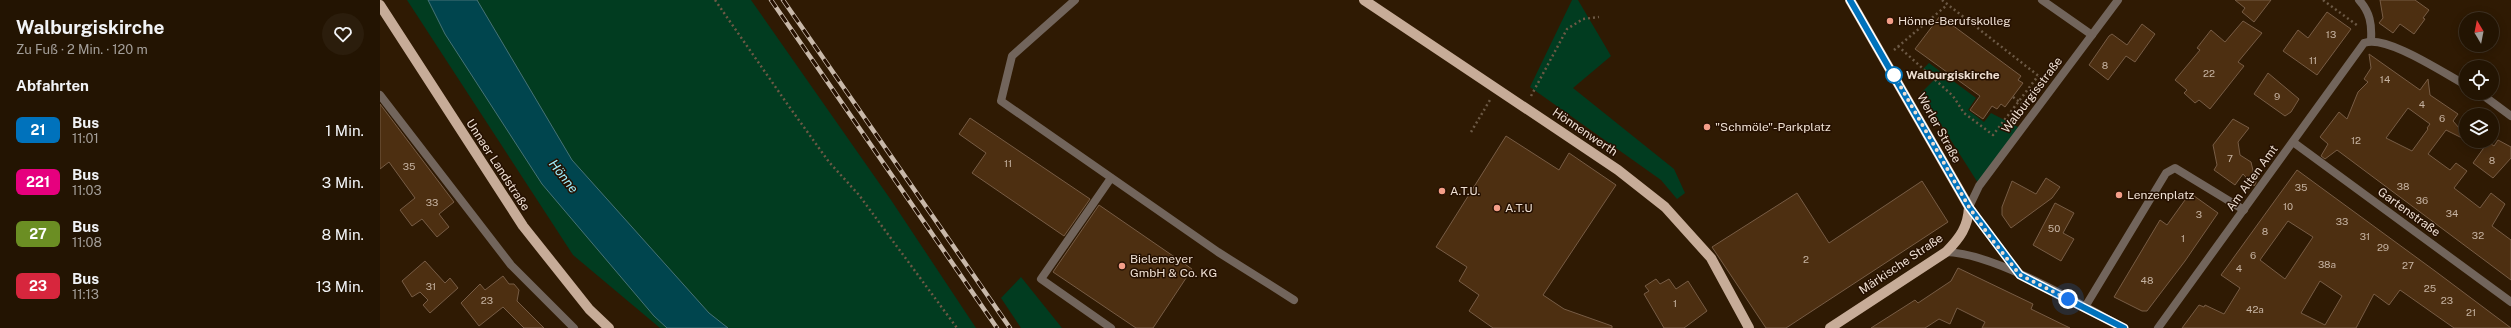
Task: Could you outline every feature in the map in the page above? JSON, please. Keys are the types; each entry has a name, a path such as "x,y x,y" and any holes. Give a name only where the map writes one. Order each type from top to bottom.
{"main road":[{"name":"Hönnenwerth","path":"1364,0 1618,170 1665,207 1711,258 1749,328"},
{"name":"Werler Straße","path":"1850,0 1969,207"},
{"name":"Unnaer Landstraße","path":"380,5 522,226 589,309 609,328"},
{"name":"Märkische Straße","path":"1830,328 1946,252 1960,237 1968,221 1969,207"}],"street":[{"path":"1075,0 1012,56 1001,101 1111,178 1294,300"},
{"path":"2042,0 2092,35"},
{"name":"Walburgisstraße","path":"1969,207 1979,186 2118,0"},
{"path":"2359,0 2367,8 2372,25 2368,41 2403,51 2459,81"},
{"name":"Am Alten Amt","path":"2158,328 2368,41"},
{"path":"380,95 511,265 574,328"},
{"path":"2489,100 2511,116"},
{"name":"Gartenstraße","path":"2293,142 2511,302"},
{"path":"2085,307 2166,173 2171,169 2175,168 2244,210"},
{"path":"1111,178 1040,279 1111,328"},
{"path":"1969,207 2020,275"},
{"path":"1946,252 1962,252 2020,275 2124,328"}],"path":[{"path":"715,0 829,162 859,195 957,328"},
{"path":"1942,0 2053,87"},
{"path":"2323,0 2363,29 2368,41"},
{"path":"1884,58 1947,5"},
{"path":"1526,108 1535,85 1567,29 1582,19 1599,17"},
{"path":"1898,46 1954,96 1964,113 1993,135 2038,76"},
{"path":"1471,132 1497,88"}],"green space":[{"path":"407,0 751,0 891,200 976,328 660,328 573,255"},
{"path":"1572,0 1578,0 1611,56 1573,88 1674,169 1685,193 1677,199 1661,180 1530,87"},
{"path":"1929,63 1976,98 1968,110 1984,122 1991,113 2020,128 1978,183 1921,93 1935,79 1923,69"},
{"path":"1021,277 1062,328 1021,328 1001,298"}],"water":[{"name":"Hönne","path":"428,0 477,0 572,160 709,313 728,328 667,328 654,316 542,184 445,34"}],"building":[{"path":"2235,0 2271,0 2254,22 2242,12 2245,8"},
{"path":"2380,0 2415,0 2429,10 2423,18 2425,19 2414,34 2400,24 2393,33 2379,23 2383,18"},
{"path":"2327,12 2351,29 2317,75 2283,51 2298,30 2308,38"},
{"name":"Walburgiskirche","path":"1940,16 2021,76 2018,80 2023,83 2005,107 2001,104 1997,109 1992,106 1983,119 1970,110 1980,96 1915,49"},
{"path":"2243,21 2262,33 2238,62 2244,66 2210,109 2199,100 2195,103 2184,93 2187,90 2175,80 2200,50 2197,48 2211,30 2225,42"},
{"path":"2142,24 2155,34 2135,62 2126,56 2108,80 2089,65 2109,36 2112,34 2127,45"},
{"path":"2369,54 2420,90 2428,79 2430,95 2458,114 2453,121 2459,128 2459,136 2446,130 2428,154 2450,170 2456,163 2467,171 2454,188 2480,208 2491,193 2505,204 2492,226 2511,240 2511,280 2337,150 2325,159 2321,156 2328,144 2320,137 2339,112 2347,119 2358,92 2368,82 2364,79 2371,68","holes":["2408,108 2430,124 2427,128 2428,129 2412,151 2386,138"]},
{"path":"2268,73 2299,99 2291,112 2285,116 2254,94"},
{"path":"380,104 454,202 439,214 449,227 437,237 422,219 412,226 400,210 415,198 389,162 380,169"},
{"path":"970,118 1090,199 1064,236 972,173 986,153 959,134"},
{"path":"2233,119 2249,128 2238,142 2240,155 2251,162 2256,183 2254,186 2243,174 2235,185 2214,170 2217,165 2213,145"},
{"path":"1506,136 1559,170 1569,153 1616,185 1543,295 1564,309 1612,326 1612,328 1493,328 1469,311 1479,295 1459,281 1467,267 1436,247"},
{"path":"2499,141 2511,147 2511,158 2493,178 2473,163 2484,148 2499,148"},
{"path":"2297,170 2511,328 2454,328 2400,290 2389,305 2374,294 2356,328 2182,328 2199,305 2204,307 2205,305 2224,314 2240,288 2221,275","holes":["2288,221 2313,237 2285,279 2260,260","2320,281 2342,296 2325,325 2301,313"]},
{"path":"2046,178 2060,187 2052,198 2011,228 2002,215 2002,207 2012,181 2036,194"},
{"path":"1922,181 1948,222 1786,328 1766,328 1712,247 1797,193 1829,243"},
{"path":"2190,193 2218,213 2185,261 2147,311 2142,311 2114,297 2160,220 2167,225"},
{"path":"2055,203 2074,213 2063,233 2074,239 2061,261 2033,245"},
{"name":"Bielemeyer GmbH & Co. KG","path":"1099,205 1192,269 1153,328 1136,328 1053,272"},
{"path":"425,261 445,283 450,278 458,288 430,313 423,305 428,300 420,292 412,297 402,281"},
{"path":"1958,268 2033,304 2031,309 2070,328 1982,328 1985,322 1957,308 1950,324 1939,319 1925,328 1871,328 1915,300 1918,303 1951,281"},
{"path":"503,276 509,284 514,284 519,290 517,301 544,328 524,328 503,307 479,326 461,303 480,284 485,290"},
{"path":"1656,279 1660,284 1669,279 1676,289 1688,281 1707,311 1684,328 1664,328 1644,294 1649,291 1645,286"}],"railway":[{"path":"771,0 997,328"},
{"path":"783,0 1010,328"}],"bus line":[{"name":"21","path":"1850,0 1969,207 2020,275 2124,328"}],"place":[{"name":"Hönne-Berufskolleg","path":"1890,21"},
{"name":"Walburgiskirche","path":"1894,75"},
{"name":"\"Schmöle\"-Parkplatz","path":"1707,127"},
{"name":"A.T.U.","path":"1442,191"},
{"name":"Lenzenplatz","path":"2119,195"},
{"name":"A.T.U","path":"1497,208"},
{"name":"Bielemeyer GmbH & Co. KG","path":"1122,266"}],"route":[{"path":"1894,75 1969,207 1990,237 2020,275 2068,299"}]}
